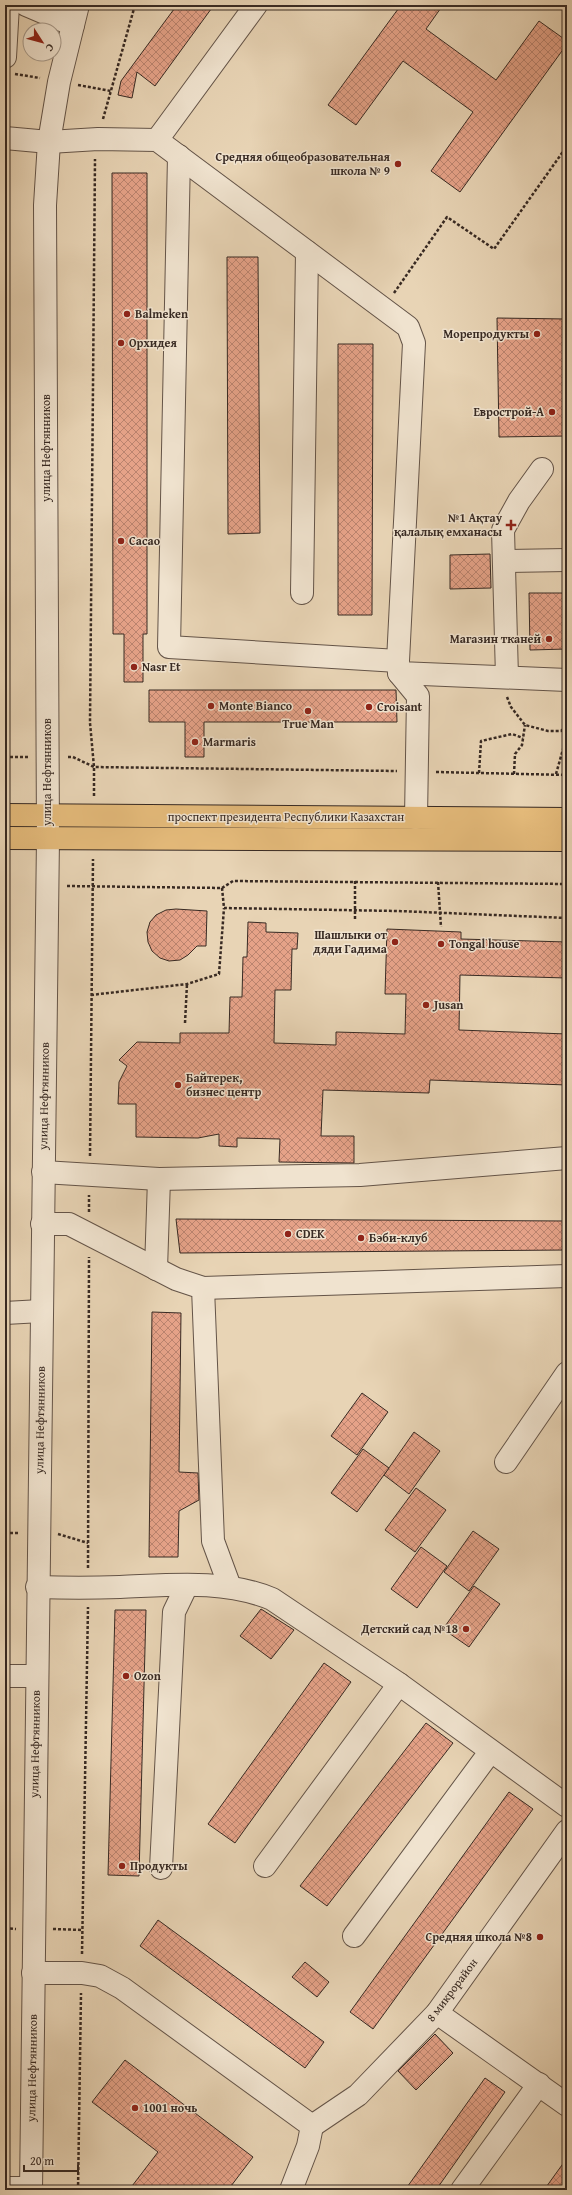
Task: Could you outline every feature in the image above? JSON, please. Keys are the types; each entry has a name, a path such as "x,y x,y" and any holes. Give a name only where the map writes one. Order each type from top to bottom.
{"main road":[{"name":"проспект президента Республики Казахстан","path":"5,815 47,814 567,819"},
{"name":"проспект президента Республики Казахстан","path":"5,838 94,837 567,840"}],"street":[{"path":"5,57 8,5"},
{"path":"26,5 76,15"},
{"path":"157,140 256,5"},
{"name":"улица Нефтянников","path":"31,2189 37,1587 48,838 45,205 49,142 59,82 76,15"},
{"path":"5,138 49,142 98,139 157,140 408,327 414,343 398,667 418,696 416,818"},
{"path":"179,156 169,647 504,677 567,680"},
{"path":"302,592 307,252"},
{"path":"504,677 503,530 519,501 542,469"},
{"path":"504,562 567,560"},
{"path":"43,1172 159,1178 360,1175 567,1158"},
{"path":"156,1269 159,1178"},
{"path":"42,1224 69,1224 176,1279 203,1288 567,1276"},
{"path":"203,1288 213,1541 230,1587"},
{"path":"5,1313 41,1311"},
{"path":"506,1462 567,1373"},
{"path":"161,1868 174,1612 187,1585"},
{"path":"37,1587 88,1589 187,1585 230,1587 251,1591 272,1600 399,1684 490,1752 567,1806"},
{"path":"5,1676 36,1676"},
{"path":"265,1866 399,1684"},
{"path":"354,1936 490,1752"},
{"name":"8 микрорайон","path":"312,2126 358,2095 437,2013 567,1831"},
{"path":"33,1973 82,1973 100,1976 122,1988 312,2126 308,2146 291,2190"},
{"path":"437,2013 540,2084 567,2105"},
{"path":"462,2190 540,2084"},
{"path":"5,2188 31,2189"}],"path":[{"path":"94,815 94,767 90,723 94,165 98,139 135,5"},
{"path":"384,308 447,217 494,249 567,146"},
{"path":"504,677 511,707 525,725 548,731 561,731 567,726"},
{"path":"514,774 516,754 522,744 525,725"},
{"path":"479,773 481,741 512,734 523,738"},
{"path":"556,774 567,735"},
{"path":"94,767 567,774"},
{"path":"78,2190 88,1589 89,1235 94,837"},
{"path":"47,886 222,888 233,881 567,884"},
{"path":"355,881 355,921"},
{"path":"438,882 441,927"},
{"path":"91,995 187,984 218,974 224,908 222,888"},
{"path":"224,908 440,912 567,918"},
{"path":"184,1023 187,984"}],"building":[{"path":"177,5 214,5 155,86 137,72 132,98 118,95 121,81"},
{"path":"401,5 443,5 426,29 496,80 539,21 567,41 567,44 460,192 431,171 473,112 403,61 356,125 328,105"},
{"path":"112,173 147,173 147,634 143,634 143,682 124,682 124,634 113,634"},
{"path":"227,257 258,257 260,533 228,534"},
{"path":"497,318 567,319 567,436 499,437"},
{"path":"338,344 373,344 372,615 338,615"},
{"path":"490,554 491,588 450,589 450,555"},
{"path":"529,593 567,593 567,649 530,650"},
{"path":"149,690 396,690 397,722 204,722 204,757 185,757 185,722 149,722"},
{"path":"176,909 207,911 206,946 197,946 188,955 180,960 169,961 160,958 152,951 148,942 147,932 150,922 156,915 166,910"},
{"path":"248,922 266,923 266,932 298,933 297,949 292,949 291,990 275,990 274,1043 336,1045 336,1032 405,1034 406,994 385,994 387,929 461,932 461,939 567,942 567,978 460,975 459,1030 567,1034 567,1085 430,1080 429,1093 323,1090 321,1136 354,1136 354,1163 279,1162 280,1139 237,1138 237,1147 219,1146 219,1134 198,1138 136,1137 136,1104 118,1104 119,1082 127,1066 119,1060 137,1042 180,1043 180,1033 229,1033 230,997 242,997 243,957 247,957"},
{"path":"176,1219 567,1221 567,1250 180,1253"},
{"path":"152,1312 181,1313 179,1472 198,1473 199,1500 179,1511 178,1557 149,1557"},
{"path":"362,1393 388,1412 357,1455 331,1436"},
{"path":"414,1432 440,1451 409,1494 384,1475"},
{"path":"363,1449 389,1468 357,1512 331,1493"},
{"path":"416,1488 446,1510 415,1552 385,1530"},
{"path":"473,1531 499,1549 469,1591 444,1572"},
{"path":"421,1547 447,1566 417,1608 391,1589"},
{"path":"474,1586 500,1604 469,1647 443,1629"},
{"path":"261,1609 294,1630 271,1659 240,1636"},
{"path":"115,1610 146,1610 139,1876 108,1875"},
{"path":"324,1663 351,1682 235,1843 208,1824"},
{"path":"426,1723 453,1743 327,1906 300,1886"},
{"path":"509,1792 533,1809 373,2029 350,2012"},
{"path":"158,1920 324,2042 305,2068 140,1946"},
{"path":"305,1962 329,1982 317,1997 292,1977"},
{"path":"435,2034 453,2053 416,2090 398,2071"},
{"path":"125,2060 253,2157 228,2190 129,2190 158,2152 92,2102"},
{"path":"485,2078 505,2092 436,2190 405,2190"},
{"path":"567,2158 567,2190 544,2190"}],"place":[{"name":"Средняя общеобразовательная школа № 9","path":"398,164"},
{"name":"Balmeken","path":"127,314"},
{"name":"Морепродукты","path":"537,334"},
{"name":"Орхидея","path":"121,343"},
{"name":"Еврострой-А","path":"552,412"},
{"name":"№1 Ақтау қалалық емханасы","path":"511,525"},
{"name":"Cacao","path":"121,541"},
{"name":"Магазин тканей","path":"549,639"},
{"name":"Nasr Et","path":"134,667"},
{"name":"Monte Bianco","path":"211,706"},
{"name":"Croisant","path":"369,707"},
{"name":"True Man","path":"308,711"},
{"name":"Marmaris","path":"195,742"},
{"name":"Шашлыки от дяди Гадима","path":"395,942"},
{"name":"Tongal house","path":"441,944"},
{"name":"Jusan","path":"426,1005"},
{"name":"Байтерек, бизнес центр","path":"178,1085"},
{"name":"CDEK","path":"288,1234"},
{"name":"Бэби-клуб","path":"361,1238"},
{"name":"Детский сад №18","path":"466,1629"},
{"name":"Ozon","path":"126,1676"},
{"name":"Продукты","path":"122,1866"},
{"name":"Средняя школа №8","path":"540,1937"},
{"name":"1001 ночь","path":"135,2108"}]}
